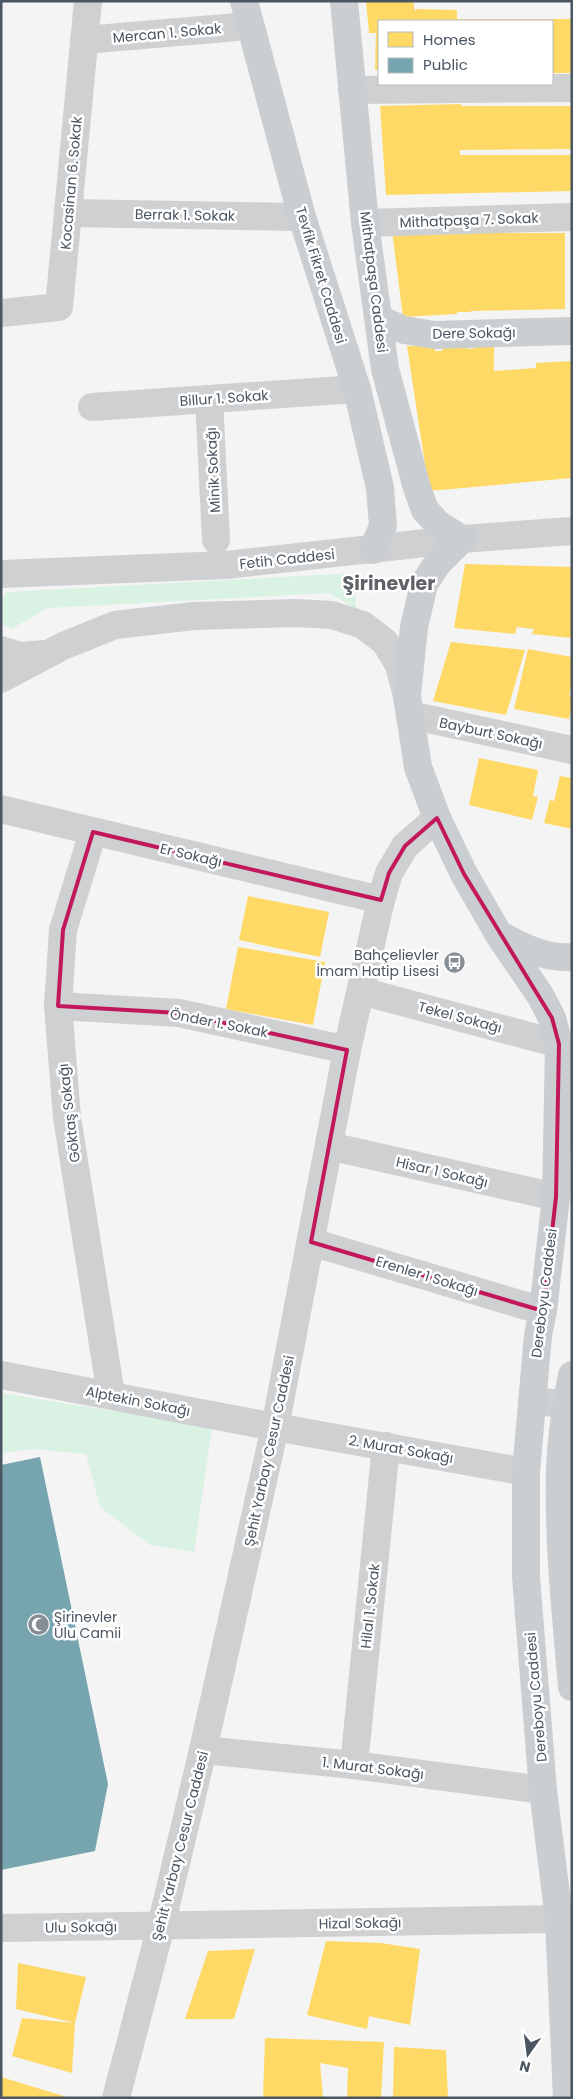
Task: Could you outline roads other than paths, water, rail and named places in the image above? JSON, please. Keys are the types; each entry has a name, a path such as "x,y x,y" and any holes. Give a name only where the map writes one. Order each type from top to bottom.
{"main road":[{"name":"Mithatpaşa Caddesi","path":"344,1 366,223 385,369 416,488 425,510 438,524 462,539"},
{"name":"Tevfik Fikret Caddesi","path":"246,13 302,217 357,389 380,488 383,526 373,550"},
{"name":"Dere Sokağı","path":"379,319 404,330 434,335 572,331"},
{"name":"Dereboyu Caddesi","path":"462,539 437,564 424,584 414,627 409,706 418,767 437,818 464,874 499,934 540,995 552,1018 559,1044 556,1197 543,1311 538,1335 526,1472 526,1577 543,1790 559,1919 567,2098"},
{"path":"499,934 530,951 559,958 572,957"},
{"path":"572,1375 560,1480 562,1558 572,1687"}],"street":[{"name":"Kocasinan 6. Sokak","path":"1,313 59,307 88,1"},
{"name":"Mercan 1. Sokak","path":"84,40 246,13"},
{"path":"352,90 572,88"},
{"name":"Berrak 1. Sokak","path":"68,213 302,217"},
{"name":"Mithatpaşa 7. Sokak","path":"366,223 572,217"},
{"name":"Billur 1. Sokak","path":"92,407 357,389"},
{"name":"Minik Sokağı","path":"209,399 216,540"},
{"name":"Fetih Caddesi","path":"3,575 226,565 462,539 572,531"},
{"path":"1,679 48,654 115,625 194,616 296,613 332,615 363,625 385,642 398,664 409,706"},
{"path":"1,650 20,656 48,654"},
{"name":"Bayburt Sokağı","path":"409,706 572,750"},
{"name":"Er Sokağı","path":"1,809 381,900"},
{"name":"Şehit Yarbay Cesur Caddesi","path":"116,2098 161,1926 203,1750 276,1427 347,1050 381,900 388,873 405,846 437,818"},
{"name":"Göktaş Sokağı","path":"93,832 64,930 58,1006 67,1117 111,1395"},
{"name":"Tekel Sokağı","path":"361,991 559,1044"},
{"name":"Önder 1. Sokak","path":"58,1006 180,1013 347,1050"},
{"name":"Hisar 1 Sokağı","path":"329,1146 556,1197"},
{"name":"Erenler 1 Sokağı","path":"311,1242 543,1311"},
{"name":"Alptekin Sokağı","path":"1,1374 276,1427"},
{"path":"532,1400 569,1405"},
{"name":"2. Murat Sokağı","path":"276,1427 526,1472"},
{"name":"Hilal 1. Sokak","path":"354,1765 386,1446"},
{"name":"1. Murat Sokağı","path":"203,1750 354,1765 543,1790"},
{"name":"Hizal Sokağı","path":"161,1926 559,1919"},
{"name":"Ulu Sokağı","path":"1,1928 161,1926"}],"place":[{"name":"Bahçelievler İmam Hatip Lisesi","path":"455,963"},
{"name":"Şirinevler Ulu Camii","path":"38,1625"}],"district":[{"name":"Şirinevler","path":"389,583"}]}
